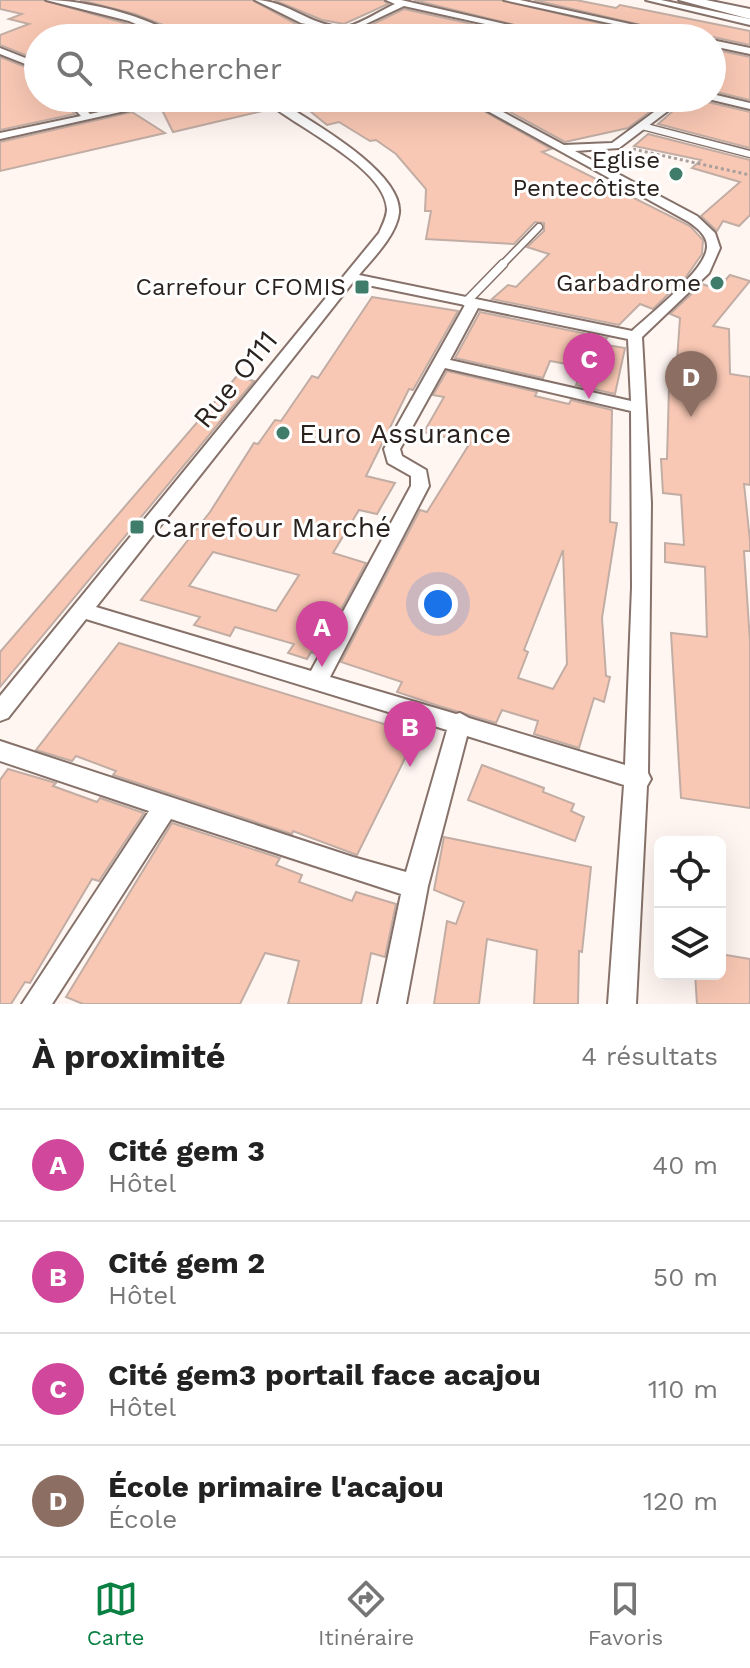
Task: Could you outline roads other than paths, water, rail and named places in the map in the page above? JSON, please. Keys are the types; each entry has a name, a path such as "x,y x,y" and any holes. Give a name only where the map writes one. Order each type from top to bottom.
{"highway":[{"path":"686,0 750,14"},
{"path":"711,0 750,7"}],"street":[{"path":"50,0 70,2 143,24"},
{"path":"259,0 280,7 304,21 318,24"},
{"path":"390,0 498,24"},
{"path":"508,0 623,24"},
{"path":"650,0 750,22"},
{"path":"359,24 403,3"},
{"path":"726,46 750,51"},
{"path":"0,51 24,60"},
{"path":"726,100 750,106"},
{"path":"83,112 88,117"},
{"path":"0,136 112,112"},
{"name":"Rue O111","path":"0,712 385,234 394,209 387,188 370,170 287,112"},
{"path":"495,112 693,219 709,231 716,246 714,258 635,336"},
{"path":"562,148 615,146 661,112"},
{"path":"612,174 610,161 615,146"},
{"path":"352,278 635,336"},
{"path":"318,679 420,486 420,474 394,459 392,449 470,303"},
{"path":"622,1004 639,779 640,408 635,336"},
{"path":"440,362 640,408"},
{"path":"80,610 318,679 639,779"},
{"path":"392,1004 415,886 460,722"},
{"path":"0,751 415,886"},
{"path":"36,1004 166,806"}],"lane":[{"path":"642,126 750,154"},
{"path":"470,303 539,227"}],"place":[{"name":"Eglise Pentecôtiste","path":"676,174"},
{"name":"Garbadrome","path":"717,283"},
{"name":"Carrefour CFOMIS","path":"362,287"},
{"name":"Cité gem3 portail face acajou","path":"589,399"},
{"name":"École primaire l'acajou","path":"691,417"},
{"name":"Euro Assurance","path":"283,433"},
{"name":"Carrefour Marché","path":"137,527"},
{"name":"Cité gem 3","path":"322,667"},
{"name":"Cité gem 2","path":"410,767"}]}
